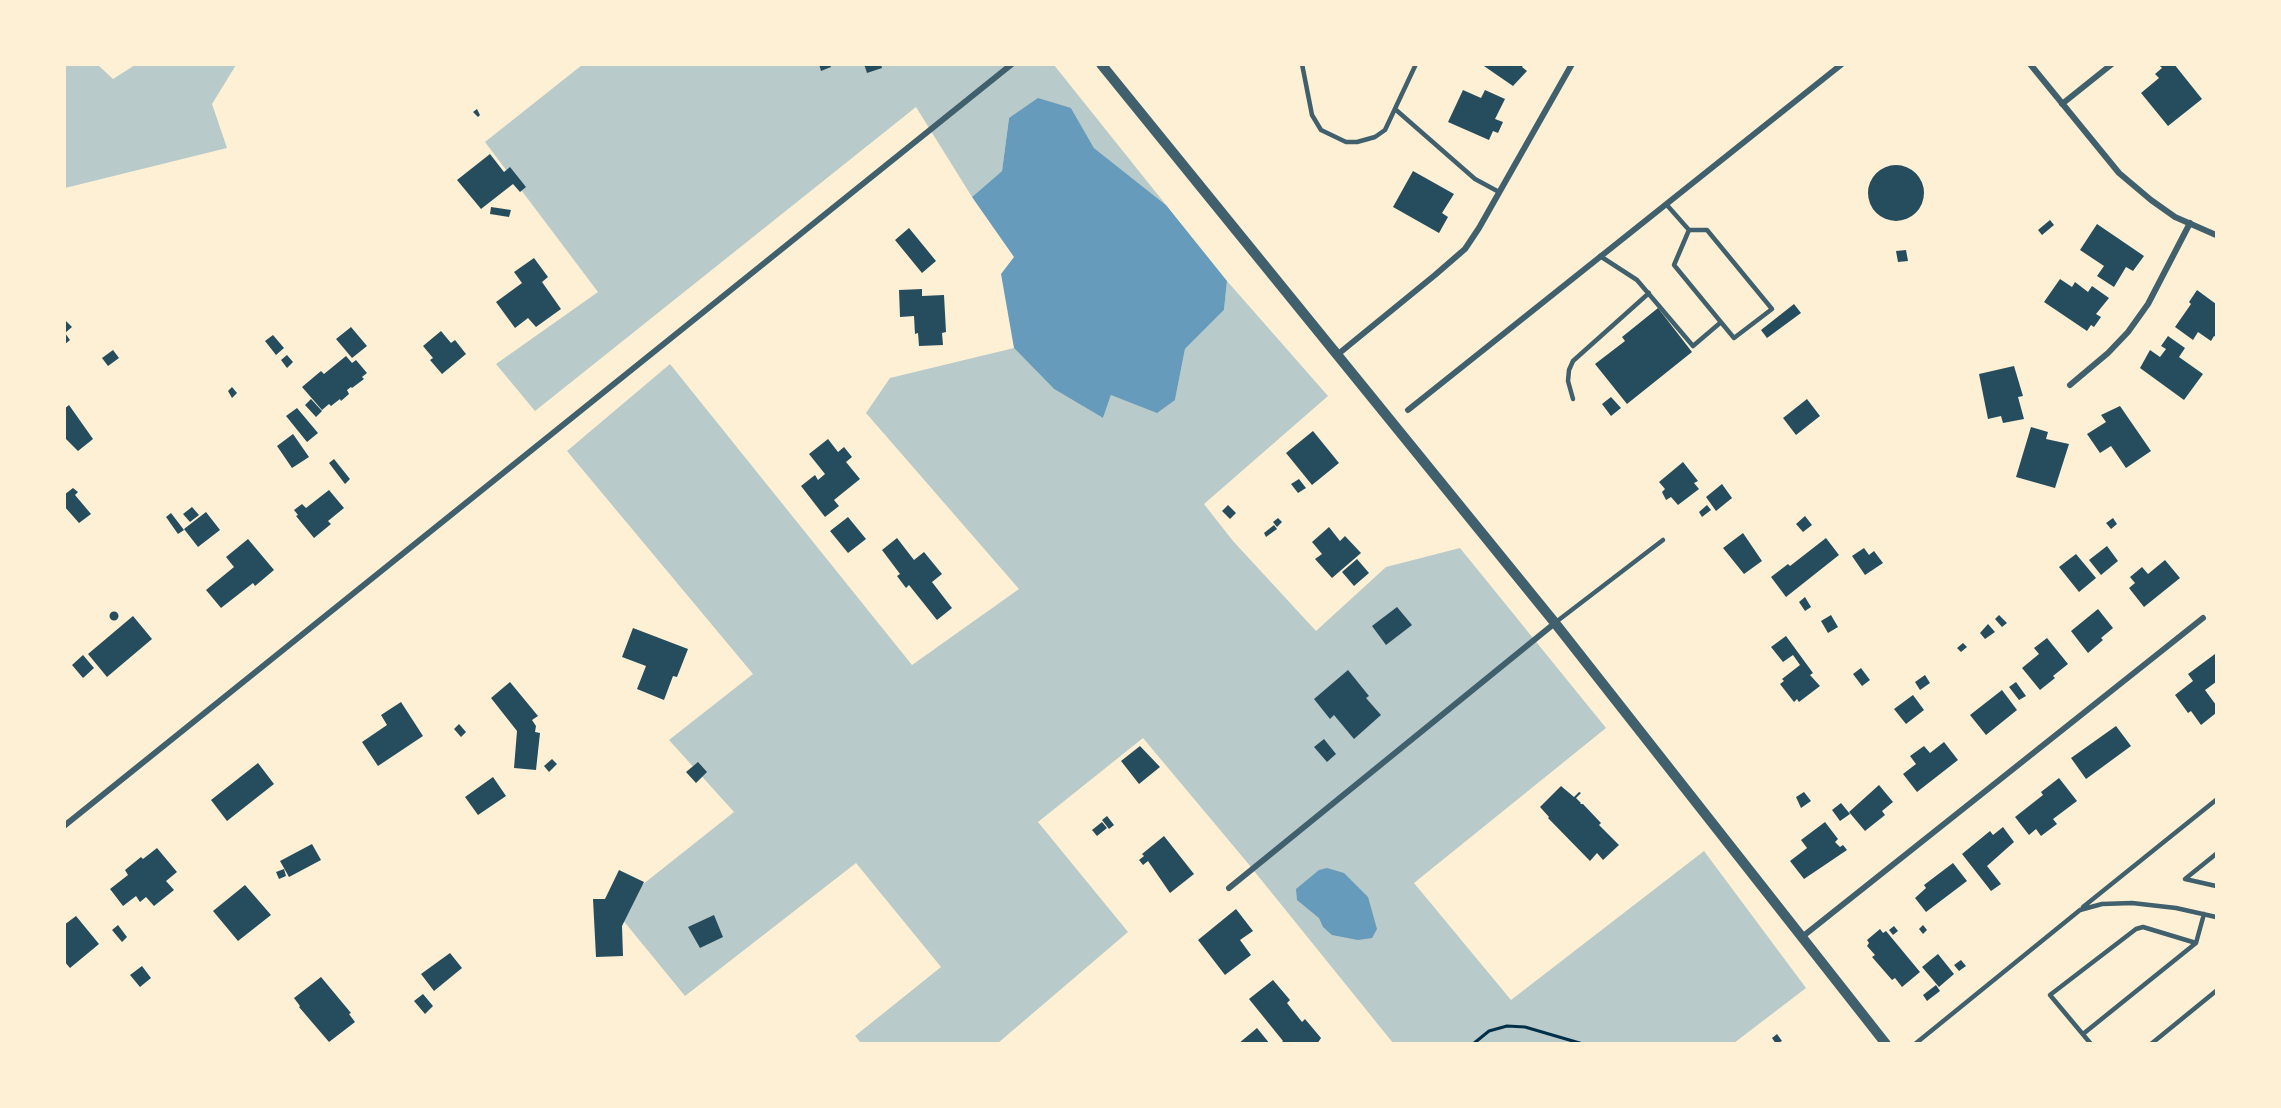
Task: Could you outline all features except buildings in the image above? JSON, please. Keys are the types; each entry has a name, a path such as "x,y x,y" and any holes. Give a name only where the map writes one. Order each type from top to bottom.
{"street":[{"path":"64,825 1012,64"},
{"path":"1101,64 1555,623 1886,1044"},
{"path":"1337,355 1465,249 1572,64"},
{"path":"1408,410 1842,64"},
{"path":"2030,64 2118,173 2175,217 2217,235"},
{"path":"2062,104 2112,64"},
{"path":"2070,385 2108,353 2128,332 2148,304 2190,223"},
{"path":"1802,937 2203,618"},
{"path":"1229,888 1555,623"}],"lane":[{"path":"1302,64 1311,115 1321,130 1346,142 1357,142 1375,137 1385,130 1416,64"},
{"path":"1395,109 1475,179 1499,192"},
{"path":"1666,204 1689,230 1707,230 1772,309 1734,338 1674,265 1689,230"},
{"path":"1600,256 1637,280 1693,346 1720,323"},
{"path":"1573,399 1568,381 1573,361 1649,293"},
{"path":"1555,623 1663,540"},
{"path":"1915,1044 2217,800"},
{"path":"2217,854 2185,879 2217,886"},
{"path":"2080,910 2103,904 2132,903 2176,908 2217,917"},
{"path":"2083,1034 2196,943 2204,914"},
{"path":"2091,1044 2050,995 2136,929 2143,927 2196,943"},
{"path":"2151,1044 2217,992"}],"path":[{"path":"1473,1044 1490,1031 1507,1026 1525,1027 1583,1044"}],"shaded area":[{"path":"64,65 98,65 113,79 135,65 236,65 212,104 227,148 65,188"},
{"path":"582,65 1054,65 1166,205 1094,148 1071,108 1009,118 1002,171 972,197 916,107 535,411 496,364 598,292 485,142"},
{"path":"1227,281 1328,396 1204,504 1233,541 1316,631 1386,567 1460,548 1606,728 1414,883 1511,1000 1704,851 1806,988 1734,1043 1393,1043 1143,738 1038,822 1128,932 998,1043 861,1043 855,1036 941,967 856,863 685,996 613,908 734,812 669,740 753,674 567,451 670,364 912,665 1019,589 866,413 890,378 1014,348 1054,389 1103,418 1111,395 1175,400 1185,349 1224,310"}],"water":[{"path":"1038,98 1071,108 1094,148 1166,205 1227,281 1224,310 1185,349 1175,400 1157,413 1111,395 1103,418 1054,389 1014,348 1001,274 1014,257 972,197 1002,171 1009,118"},
{"path":"1327,868 1344,873 1368,897 1377,929 1372,938 1358,940 1332,935 1323,927 1319,918 1297,900 1296,889 1319,870"}]}
